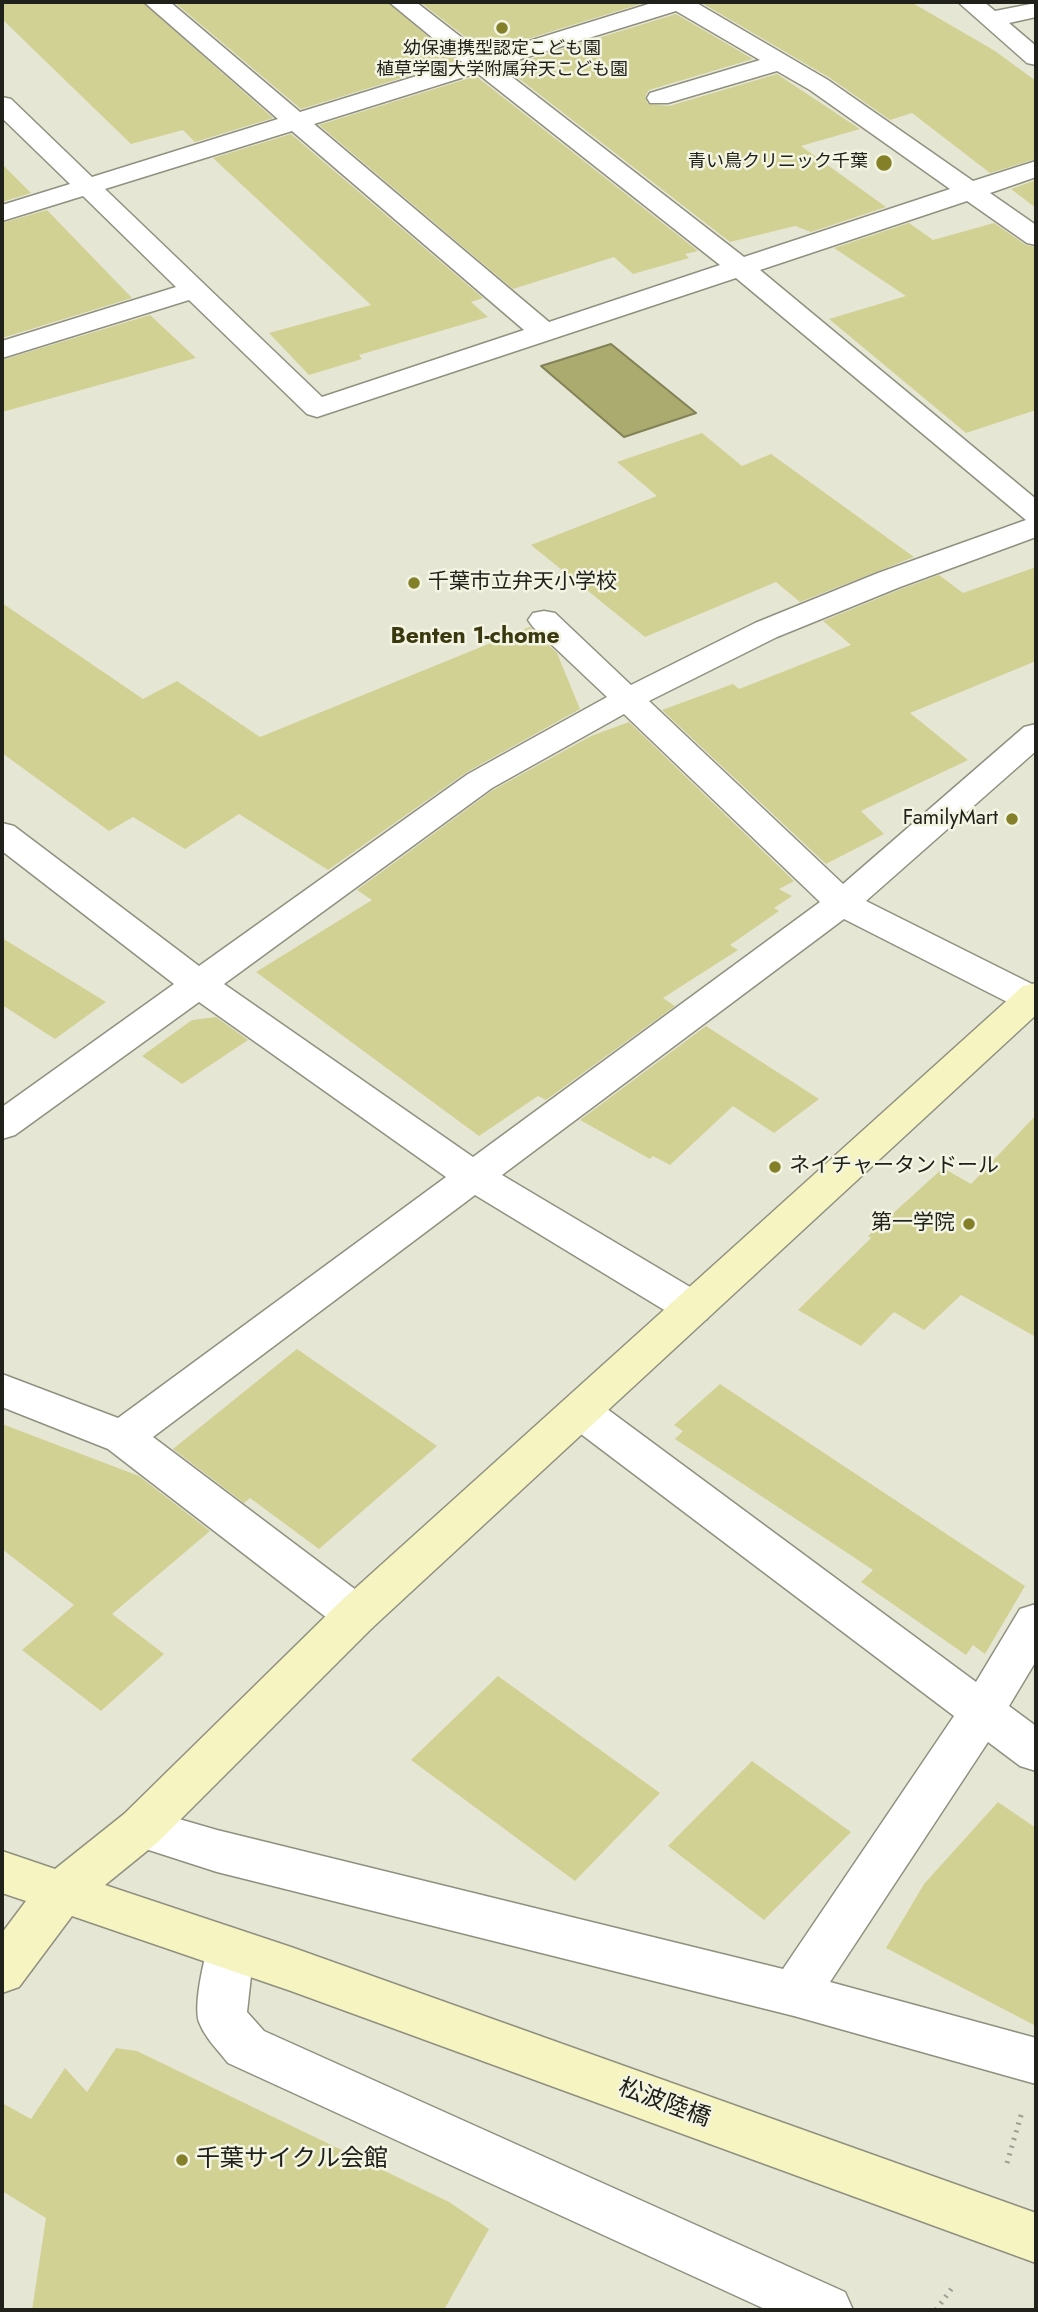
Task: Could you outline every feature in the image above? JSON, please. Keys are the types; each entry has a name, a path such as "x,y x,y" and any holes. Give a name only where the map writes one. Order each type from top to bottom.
{"street":[{"path":"156,2 546,334"},
{"path":"401,2 740,267 1036,514"},
{"path":"2,212 678,2 819,85 1036,237"},
{"path":"970,2 1036,58"},
{"path":"991,19 1036,10"},
{"path":"659,98 780,62"},
{"path":"2,104 84,187 317,408 1036,169"},
{"path":"2,350 193,290"},
{"path":"2,1126 480,781 628,699 766,630 889,580 1036,527"},
{"path":"2,1971 61,1893 141,1828 356,1615 1035,998 842,903 544,620"},
{"path":"123,1437 842,903 1036,734"},
{"path":"2,834 199,984 472,1176 693,1308"},
{"path":"2,1390 123,1437 356,1615"},
{"path":"580,1411 1036,1752"},
{"path":"794,1994 982,1712 1036,1622"},
{"path":"141,1828 217,1851 794,1994 1036,2061"},
{"name":"松波陸橋","path":"2,1872 291,1969 1036,2238"},
{"path":"230,1949 222,2018 246,2048 826,2310"}],"path":[{"path":"936,2310 952,2288"}],"shaded area":[{"path":"611,344 696,413 624,437 541,366"}],"building":[{"path":"2,2 142,2 273,118 195,142 183,130 131,144 2,19"},
{"path":"174,2 387,2 457,61 301,109"},
{"path":"420,2 647,2 485,52"},
{"path":"700,2 911,2 995,51 1036,81 1036,159 990,173 912,113 890,120 830,78"},
{"path":"676,14 753,59 649,90 645,97 648,104 669,106 777,74 860,129 801,146 886,207 811,232 795,226 730,242 504,67"},
{"path":"476,76 698,251 685,254 689,258 633,274 614,257 513,289 319,125"},
{"path":"291,134 483,298 471,302 488,317 359,355 362,359 309,375 269,333 371,305 213,158"},
{"path":"2,164 31,193 2,202"},
{"path":"1036,180 1036,208 1011,189"},
{"path":"47,210 132,298 2,338 2,223"},
{"path":"909,223 933,240 994,223 1026,245 1036,247 1036,410 966,433 829,319 906,296 834,248"},
{"path":"150,315 196,358 2,412 2,360"},
{"path":"702,433 742,466 771,454 914,557 800,602 776,582 645,637 531,545 657,496 617,462"},
{"path":"1036,567 1036,661 910,713 968,760 861,811 884,834 826,864 662,710 733,684 739,689 851,645 823,621 901,589 939,575 963,593"},
{"path":"2,603 143,699 177,681 260,737 530,627 557,653 580,709 467,772 328,870 239,814 185,849 133,817 109,831 2,753"},
{"path":"629,722 794,881 779,889 792,896 774,908 779,911 730,945 738,950 663,998 675,1006 546,1100 538,1096 479,1136 256,972 372,900 357,890 493,790 591,736"},
{"path":"2,938 106,1002 55,1039 2,1005"},
{"path":"216,1017 248,1040 182,1084 142,1056 192,1020"},
{"path":"706,1026 819,1099 774,1133 733,1106 670,1165 653,1156 650,1159 580,1120"},
{"path":"1036,1115 1036,1337 961,1295 924,1330 894,1312 861,1346 798,1310 871,1238 868,1236 943,1168 971,1184"},
{"path":"297,1349 437,1446 319,1549 250,1498 244,1503 173,1449"},
{"path":"720,1384 1025,1586 985,1654 973,1645 966,1655 861,1582 873,1570 675,1439 683,1431 674,1425"},
{"path":"2,1424 139,1476 210,1531 112,1614 164,1654 101,1711 22,1650 74,1605 2,1549"},
{"path":"498,1676 660,1793 575,1881 411,1760"},
{"path":"752,1761 851,1832 764,1920 668,1846"},
{"path":"998,1802 1036,1828 1036,2026 886,1948 924,1884"},
{"name":"千葉サイクル会館","path":"116,2048 137,2051 449,2202 489,2229 444,2310 32,2310 46,2218 2,2191 2,2103 31,2119 65,2068 87,2092"}],"place":[{"name":"幼保連携型認定こども園 植草学園大学附属弁天こども園","path":"502,28"},
{"name":"青い鳥クリニック千葉","path":"884,163"},
{"name":"千葉市立弁天小学校","path":"414,583"},
{"name":"FamilyMart","path":"1012,819"},
{"name":"ネイチャータンドール","path":"775,1167"},
{"name":"第一学院","path":"969,1224"},
{"name":"千葉サイクル会館","path":"182,2160"}],"district":[{"name":"Benten 1-chome","path":"475,637"}]}
